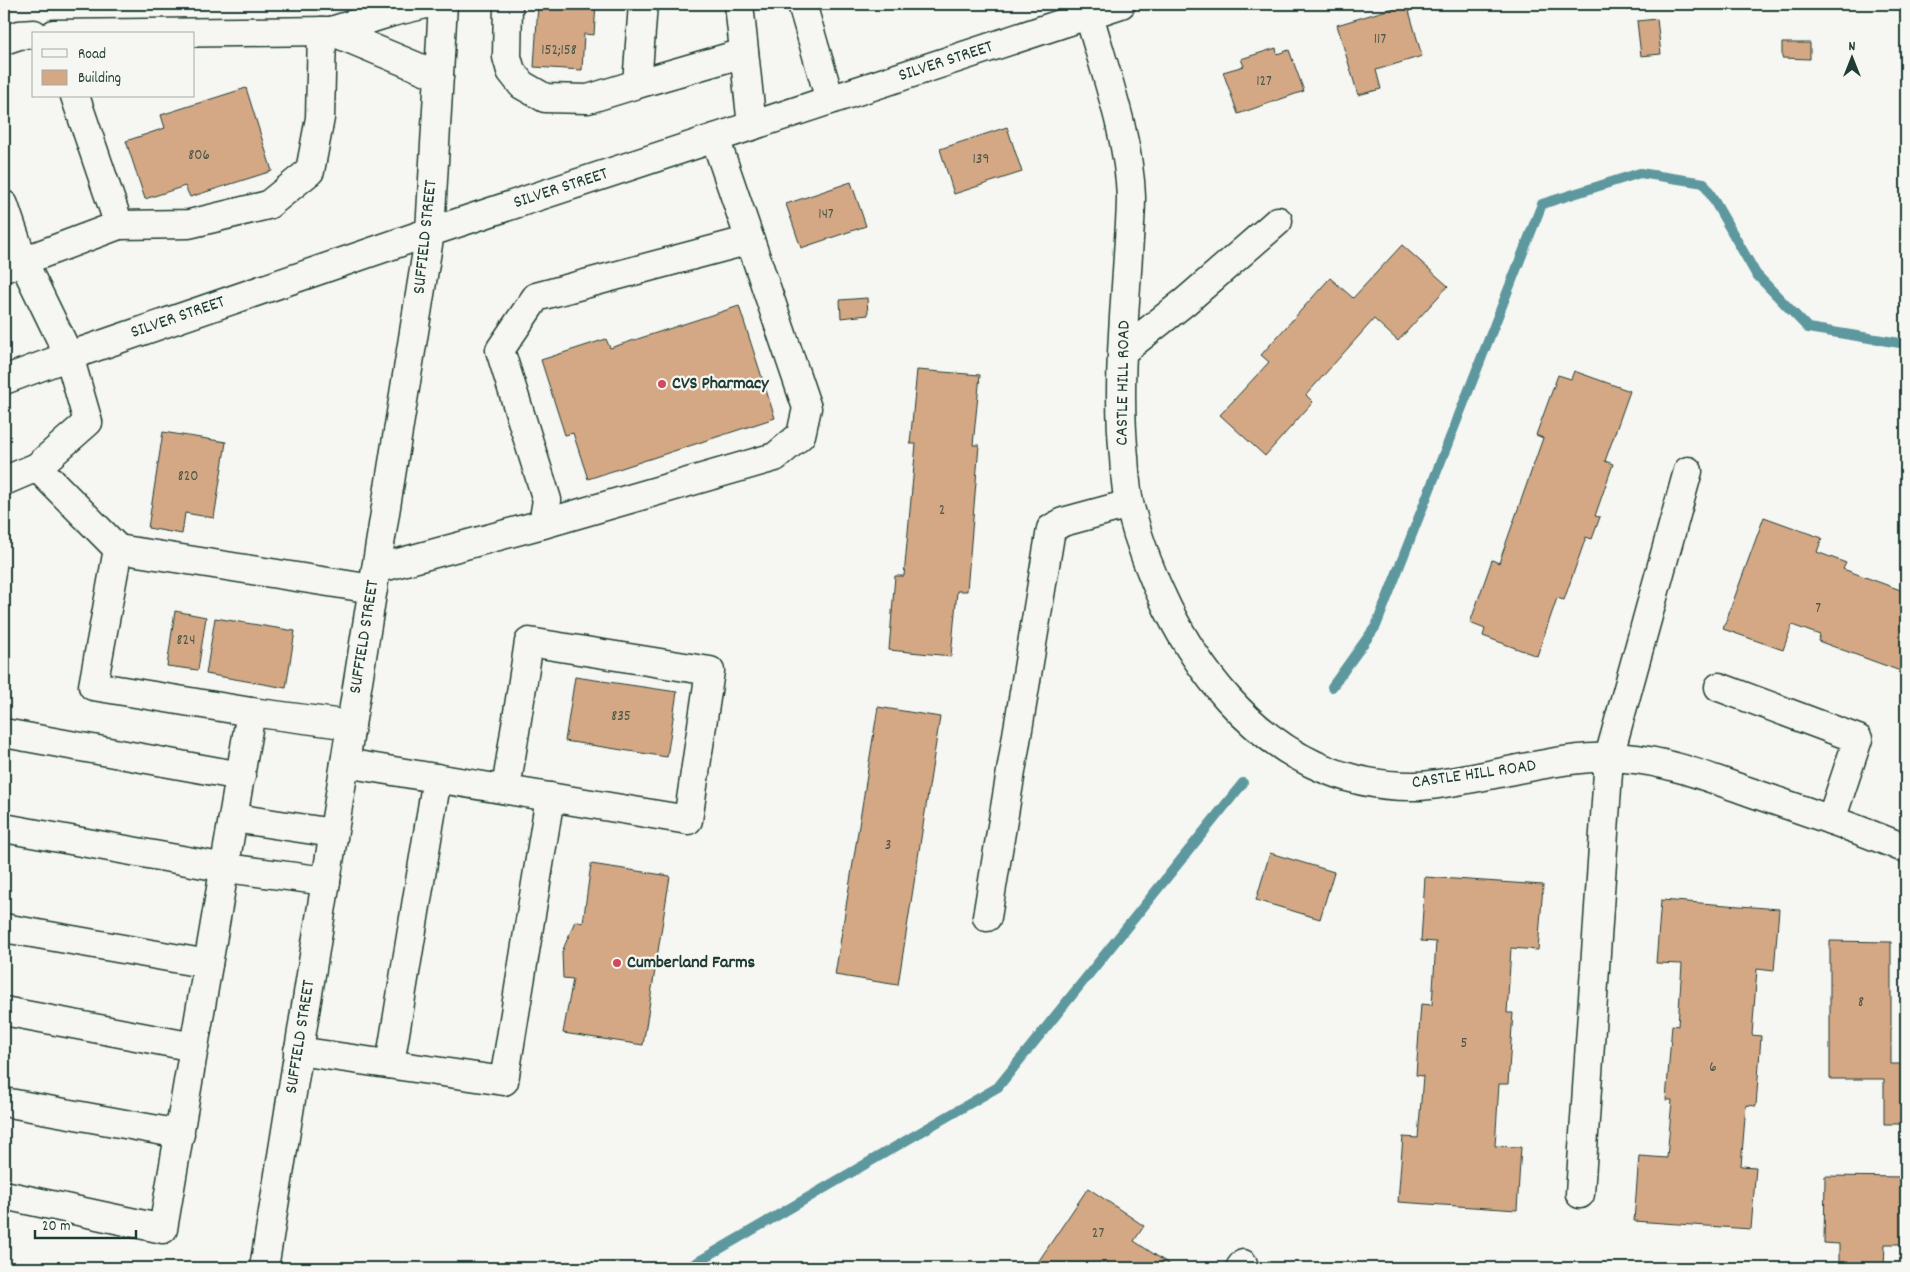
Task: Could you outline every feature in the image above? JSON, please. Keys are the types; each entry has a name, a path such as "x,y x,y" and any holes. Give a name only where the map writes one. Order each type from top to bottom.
{"street":[{"path":"190,32 327,31 426,4"},
{"name":"SUFFIELD STREET","path":"264,1268 430,232 443,4"},
{"path":"508,4 507,57 511,71 522,85 544,98 588,99 744,53"},
{"path":"637,84 643,4"},
{"path":"740,4 752,126"},
{"path":"802,4 830,100"},
{"name":"SILVER STREET","path":"4,380 430,232 1121,4"},
{"name":"CASTLE HILL ROAD","path":"1089,15 1124,141 1131,199 1121,426 1129,504 1155,584 1195,656 1229,700 1251,723 1269,738 1308,762 1326,770 1369,782 1419,786 1562,762 1609,757 1628,758 1679,769 1831,820 1906,849"},
{"path":"327,31 439,76"},
{"path":"14,265 119,225 189,224 268,205 310,170 320,118 327,31"},
{"path":"4,40 20,35 32,34"},
{"path":"76,98 119,225"},
{"path":"37,467 118,549 374,579 543,524 775,457 801,435 808,408 715,138"},
{"path":"4,205 14,265 69,356 88,422 37,467 4,481"},
{"path":"1123,351 1186,301 1278,221"},
{"path":"543,524 547,500 500,350 536,297 750,240"},
{"path":"1580,1194 1609,757 1688,471"},
{"path":"987,917 1051,529 1063,522 1129,504"},
{"path":"118,549 94,686 251,712 351,725"},
{"path":"345,763 688,820 710,671 530,642 506,789"},
{"path":"1719,687 1858,739 1831,820"},
{"path":"4,1195 163,1229 226,868 251,712"},
{"path":"4,734 241,776"},
{"path":"390,1064 437,778"},
{"path":"298,1051 504,1081 550,797"},
{"path":"234,818 333,832"},
{"path":"4,828 226,868 326,881"},
{"path":"4,928 208,964"},
{"path":"4,1011 194,1047"},
{"path":"4,1102 180,1134"}],"building":[{"path":"538,4 596,4 594,35 584,34 582,70 534,67"},
{"path":"1407,4 1422,56 1376,70 1381,89 1358,95 1337,25"},
{"path":"1657,19 1661,54 1641,56 1637,21"},
{"path":"1782,43 1810,43 1810,59 1782,58"},
{"path":"1276,48 1277,54 1289,50 1304,91 1238,114 1223,72 1244,66 1241,59"},
{"path":"246,88 272,171 190,197 185,186 145,199 126,141 165,128 161,115"},
{"path":"1007,127 1022,172 954,194 940,149"},
{"path":"851,182 866,226 801,248 786,204"},
{"path":"1402,245 1448,286 1398,341 1374,319 1306,395 1313,402 1265,456 1220,415 1269,362 1261,355 1330,278 1353,298"},
{"path":"867,298 868,315 841,318 840,300"},
{"path":"739,306 775,418 588,479 573,433 565,435 541,360 606,339 610,348"},
{"path":"917,370 980,375 973,445 979,445 967,591 957,591 951,656 889,650 895,576 904,576 916,444 910,444"},
{"path":"1574,371 1630,391 1605,461 1613,464 1595,516 1600,517 1592,539 1586,537 1564,600 1557,598 1537,656 1483,636 1485,629 1470,623 1492,560 1499,563 1543,438 1536,435 1558,375 1571,379"},
{"path":"163,432 226,442 214,518 185,513 182,534 148,528"},
{"path":"1764,517 1822,538 1817,552 1846,563 1843,569 1906,592 1906,673 1818,641 1820,635 1792,625 1783,650 1723,629"},
{"path":"175,611 206,617 198,670 167,666"},
{"path":"215,618 295,631 286,688 206,674"},
{"path":"575,677 677,692 667,757 565,741"},
{"path":"878,707 940,717 898,985 835,975"},
{"path":"1270,853 1334,872 1320,919 1256,900"},
{"path":"591,864 670,876 643,1045 563,1033 573,979 563,978 562,952 575,921 583,923"},
{"path":"1425,877 1543,885 1538,950 1511,948 1507,1013 1513,1013 1508,1084 1499,1084 1495,1146 1521,1147 1517,1210 1398,1202 1403,1137 1418,1138 1423,1076 1416,1075 1421,1004 1432,1005 1436,942 1421,941"},
{"path":"1661,900 1779,909 1774,971 1757,969 1752,1035 1761,1036 1756,1106 1746,1105 1741,1166 1756,1167 1751,1229 1634,1221 1639,1156 1667,1158 1672,1100 1666,1100 1672,1025 1678,1026 1682,964 1656,963"},
{"path":"1830,941 1891,942 1891,1064 1906,1064 1906,1124 1884,1124 1884,1079 1830,1079"},
{"path":"1825,1176 1906,1177 1906,1244 1885,1244 1884,1268 1839,1268 1839,1244 1824,1243"},
{"path":"1088,1188 1144,1226 1134,1241 1175,1268 1034,1268"}],"waterway":[{"path":"1332,687 1376,626 1542,204 1640,173 1704,183 1756,274 1808,328 1906,344"},
{"path":"687,1268 998,1087 1243,783"}],"place":[{"name":"CVS Pharmacy","path":"662,384"},
{"name":"Cumberland Farms","path":"617,963"}]}
